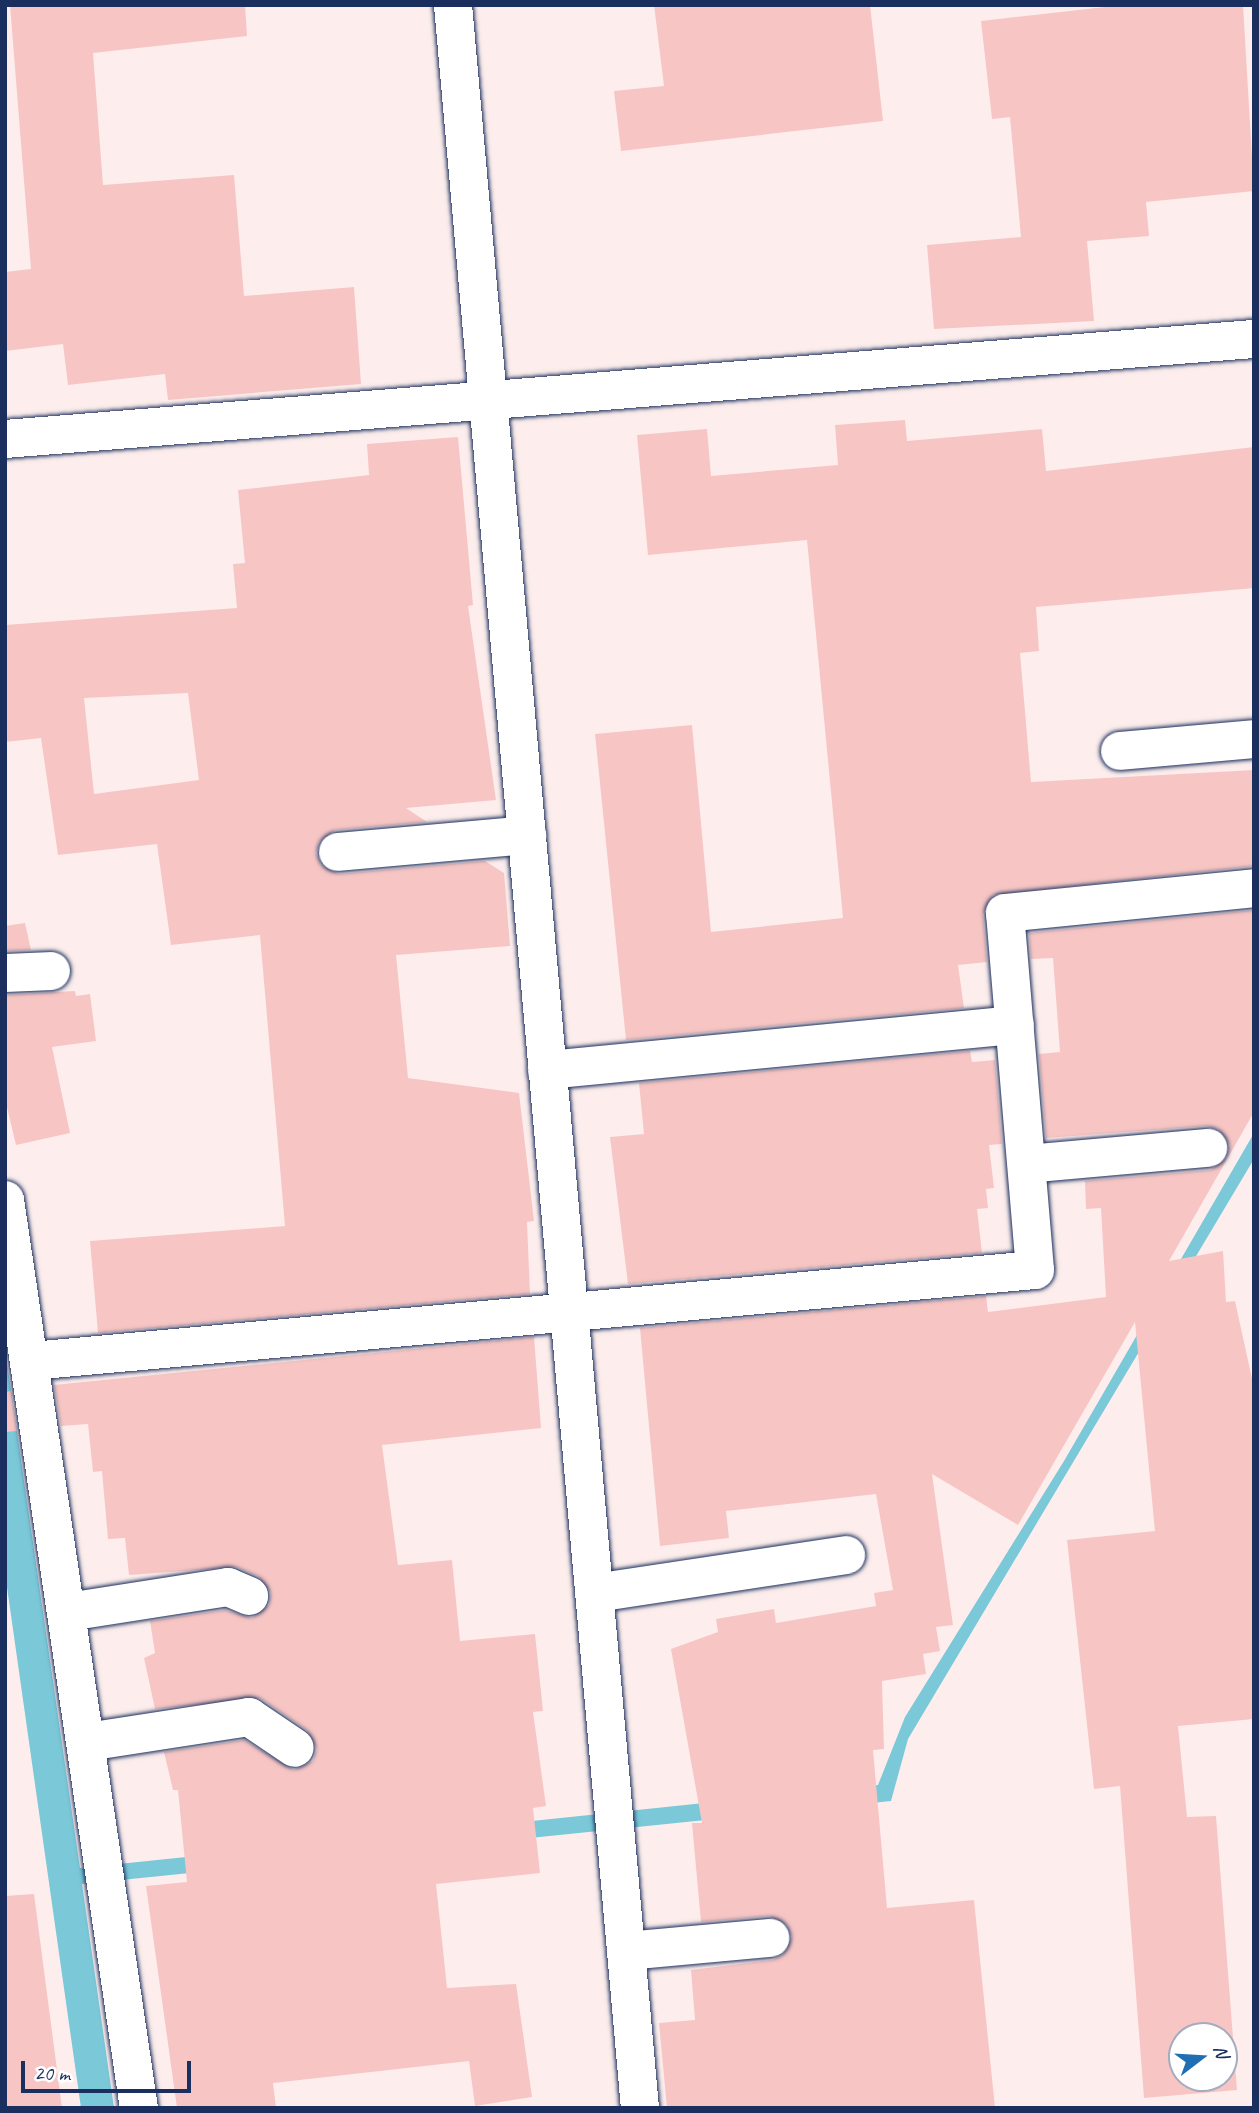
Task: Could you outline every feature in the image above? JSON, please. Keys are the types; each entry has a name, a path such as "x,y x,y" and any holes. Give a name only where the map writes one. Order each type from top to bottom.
{"street":[{"path":"453,5 640,2108"},
{"path":"5,439 1254,339"},
{"path":"1120,751 1254,739"},
{"path":"338,852 527,835"},
{"path":"31,1361 1035,1270 1005,913 1254,888"},
{"path":"5,973 51,971"},
{"path":"547,1070 1015,1026"},
{"path":"1027,1164 1208,1148"},
{"path":"5,1200 31,1361 139,2108"},
{"path":"595,1593 846,1555"},
{"path":"68,1612 228,1587 248,1596"},
{"path":"86,1742 249,1717 295,1748"},
{"path":"626,1951 770,1938"}],"water":[{"path":"1254,1133 1254,1159 908,1739 891,1801 82,1884 114,2108 81,2108 5,1573 5,1349 80,1868 878,1785 905,1717 1064,1461"}],"building":[{"path":"10,5 245,5 247,36 93,53 103,185 234,175 244,296 354,287 361,384 168,400 165,374 68,385 63,344 5,351 5,272 31,269"},
{"path":"654,5 870,5 883,121 621,151 614,91 664,86"},
{"path":"1123,5 1243,5 1254,191 1146,202 1149,236 1087,241 1094,321 934,329 927,245 1021,237 1010,117 992,119 981,21"},
{"path":"905,420 907,441 1042,429 1046,471 1254,447 1254,588 1036,607 1039,651 1020,653 1031,782 1254,770 1254,866 993,895 983,914 987,962 958,965 964,1008 626,1040 595,734 692,725 711,932 843,918 807,540 648,555 637,435 707,429 711,476 838,465 835,425"},
{"path":"458,437 473,605 468,606 496,800 406,808 427,822 335,830 319,842 316,853 321,865 339,874 485,861 504,873 510,946 396,955 408,1078 519,1093 534,1221 527,1222 530,1294 98,1333 90,1241 285,1226 260,935 171,945 157,844 58,855 41,738 5,742 5,625 237,608 233,564 245,563 238,490 369,475 367,444","holes":["188,693 199,780 94,794 84,698"]},
{"path":"1254,910 1254,1112 1169,1261 1223,1251 1226,1302 1235,1301 1254,1388 1254,1719 1178,1726 1187,1817 1216,1816 1232,2022 1168,2022 1168,2092 1214,2092 1144,2098 1120,1786 1094,1789 1067,1540 1155,1531 1135,1322 1018,1525 932,1474 953,1625 936,1627 940,1651 923,1654 926,1674 882,1681 884,1749 873,1750 887,1908 974,1900 995,2108 667,2108 659,2023 695,2020 691,1970 773,1960 783,1955 792,1937 787,1925 769,1916 701,1922 692,1823 702,1823 671,1649 718,1632 716,1619 774,1609 776,1623 876,1606 874,1593 893,1590 876,1494 726,1511 729,1538 660,1546 640,1328 986,1296 988,1312 1106,1297 1101,1208 1086,1209 1085,1181 1211,1170 1227,1158 1230,1145 1218,1129 1206,1126 1046,1138 1039,1054 1060,1052 1053,958 1031,959 1029,933"},
{"path":"25,923 31,950 5,951 5,926"},
{"path":"75,991 76,996 90,994 96,1041 52,1047 70,1133 16,1145 5,1099 5,995"},
{"path":"970,1051 972,1062 995,1060 1002,1144 989,1145 994,1188 986,1189 988,1208 977,1209 982,1253 628,1284 610,1137 644,1134 639,1083"},
{"path":"534,1337 541,1428 382,1445 398,1565 452,1560 460,1641 535,1634 543,1711 533,1712 546,1806 533,1808 540,1873 436,1884 447,1988 516,1984 532,2097 475,2106 469,2061 273,2083 276,2108 177,2108 146,1886 187,1882 178,1790 173,1790 164,1752 244,1740 294,1770 313,1761 317,1749 307,1730 260,1698 155,1709 144,1658 155,1653 150,1621 225,1610 252,1618 269,1605 271,1593 258,1576 236,1567 129,1575 125,1538 108,1539 102,1471 93,1472 88,1424 61,1426 54,1385"},
{"path":"11,1391 17,1431 5,1432 5,1392"},
{"path":"34,1894 62,2108 5,2108 5,1896"}]}
